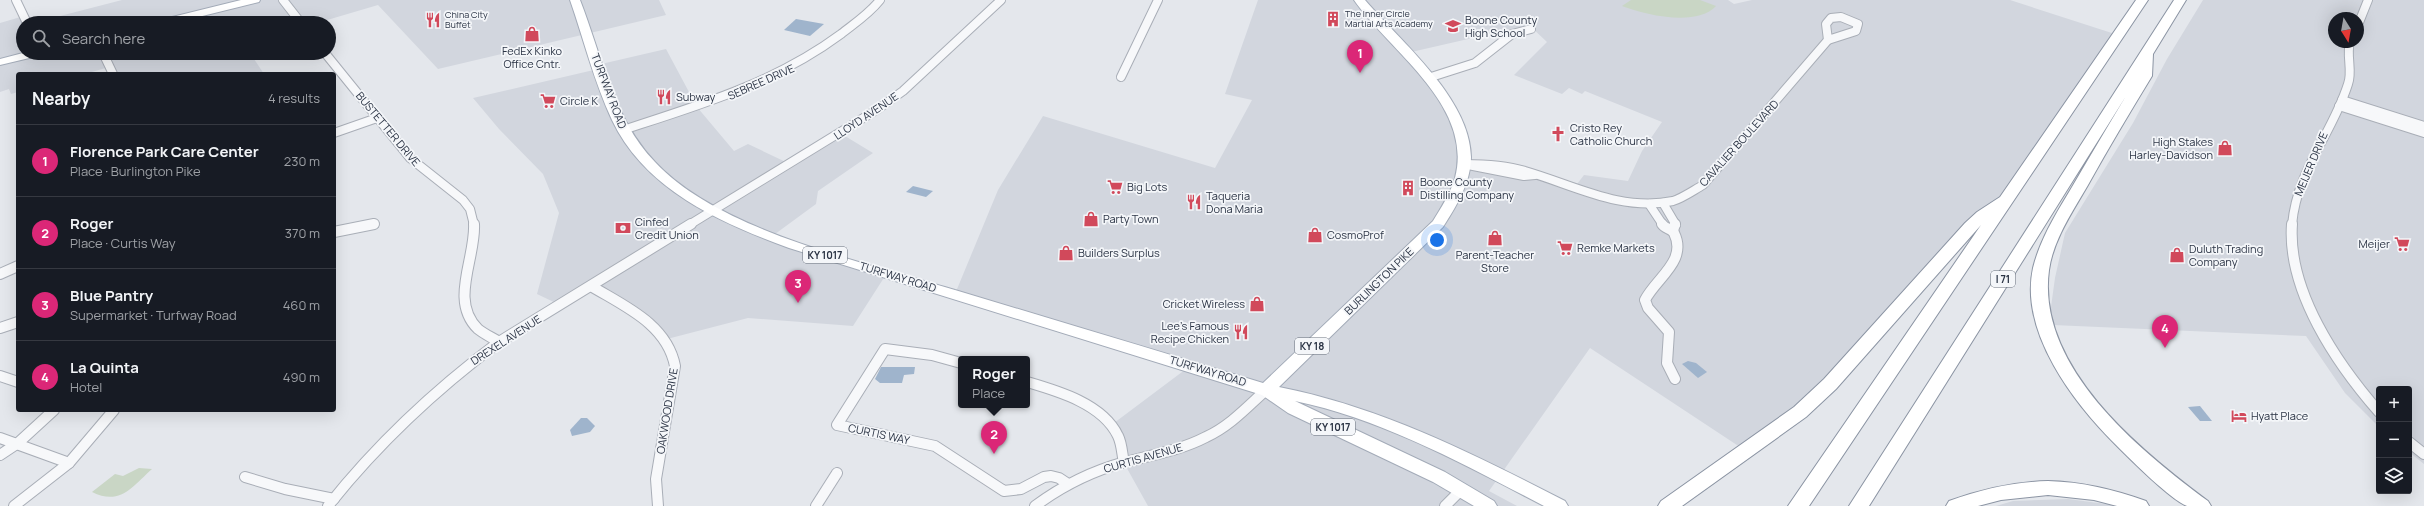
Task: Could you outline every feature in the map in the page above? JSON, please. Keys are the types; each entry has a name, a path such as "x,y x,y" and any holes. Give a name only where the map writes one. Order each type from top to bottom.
{"highway":[{"path":"1798,506 2010,197 2142,0"},
{"name":"I 71","path":"1859,506 2180,0"},
{"path":"2146,52 2145,76 2066,210 2049,242 2040,271 2038,299 2043,325 2062,365 2085,398 2115,433 2152,468 2201,506"},
{"path":"1668,506 1800,412 1830,384 1971,226 1982,215 2010,197"},
{"path":"1956,506 1979,497 2013,489 2044,487 2084,490 2138,506"}],"main road":[{"path":"189,16 255,0"},
{"name":"TURFWAY ROAD","path":"574,0 588,34 598,69 623,130 645,158 662,174 692,197 714,211 748,228 794,246 1266,390 1303,395 1372,419 1494,471 1559,506"},
{"name":"BURLINGTON PIKE","path":"1266,390 1438,224 1457,193 1464,164 1463,139 1456,118 1445,97 1359,0"},
{"path":"0,62 16,58"},
{"name":"TURFWAY ROAD","path":"1266,390 1294,409 1439,477 1478,504"}],"street":[{"path":"16,0 24,16"},
{"path":"283,0 296,16"},
{"name":"SEBREE DRIVE","path":"623,130 732,95 792,69 832,42 880,0"},
{"name":"LLOYD AVENUE","path":"714,211 890,101 1001,0"},
{"path":"1121,77 1158,0"},
{"path":"2363,12 2368,0"},
{"path":"1428,78 1475,63 1512,34 1530,29"},
{"name":"CAVALIER BOULEVARD","path":"1464,164 1481,169 1524,176 1535,174 1608,199 1649,204 1663,203 1684,197 1703,185 1828,40"},
{"name":"MEIJER DRIVE","path":"2348,48 2350,74 2340,103 2313,157 2294,205 2292,222 2295,262 2312,312 2326,338 2352,379 2376,408"},
{"path":"106,60 112,72"},
{"name":"BUSTETTER DRIVE","path":"331,60 410,158 463,200 470,209 474,220 475,240 464,292 464,308 478,329 499,342"},
{"path":"2340,103 2424,126"},
{"path":"2340,103 2424,134"},
{"path":"336,132 377,118"},
{"path":"1663,203 1676,225 1673,231"},
{"path":"1649,204 1664,227 1673,231 1679,245 1679,251 1645,300 1648,308 1669,332 1667,363 1675,379"},
{"name":"DREXEL AVENUE","path":"331,502 364,460 412,411 472,361 499,342 714,211"},
{"path":"336,232 374,224"},
{"path":"0,274 16,267"},
{"name":"OAKWOOD DRIVE","path":"591,286 658,330 672,348 675,366 656,479 658,506"},
{"path":"0,328 16,323"},
{"name":"CURTIS WAY","path":"958,362 932,355 885,349 837,426 935,446 1004,491 1013,492 1046,477 1055,476 1068,484"},
{"path":"0,376 16,381"},
{"path":"1030,383 1067,396 1109,423 1118,436 1124,463"},
{"name":"CURTIS AVENUE","path":"1035,506 1068,484 1093,473 1124,463 1161,455 1208,437 1266,390"},
{"path":"0,455 18,443 52,412"},
{"path":"14,506 69,463 112,412"},
{"path":"0,438 18,443 69,463"},
{"path":"2412,444 2424,454"},
{"path":"816,506 837,473"},
{"path":"245,477 331,502"},
{"path":"1445,506 1460,491"}],"shaded area":[{"path":"122,0 659,0 666,15 438,69 378,5 336,17 336,16 60,16"},
{"path":"1258,0 1728,0 1734,4 1752,0 2010,0 2118,35 2010,197 1982,215 1830,384 1746,451 1590,348 1489,491 1517,506 1148,506 1124,463 1110,426 1190,366 955,294 998,190 1043,116 1215,168 1252,100 1225,94","holes":["1529,25 1547,42 1514,75 1562,94 1569,88 1582,94 1585,91 1662,122 1642,151 1628,181 1584,175 1574,188 1535,175 1465,164 1464,157 1437,87 1407,53"]},
{"path":"2203,0 2424,0 2424,464 2412,454 2412,386 2376,386 2376,424 2345,393 2306,336 2053,325 2050,314 2055,278 2065,233 2133,123 2167,59"},
{"path":"16,18 16,60 255,60 263,72 112,72 109,67 92,72 16,72 16,93 11,94 9,89 0,92 0,23"},
{"path":"666,49 697,107 734,151 748,144 790,164 840,133 873,153 818,191 816,204 771,237 887,273 853,326 748,318 667,339 591,286 560,305 537,294 559,213 543,174 499,129 473,98 598,69 597,65"},
{"path":"2068,499 2121,506 1996,506 2013,501"}],"green space":[{"path":"1631,0 1700,0 1716,6 1697,16 1684,18 1644,13 1622,6"},
{"path":"139,468 152,469 132,488 118,496 102,496 92,492 115,474 123,476"}],"water":[{"path":"796,19 824,24 810,36 784,30"},
{"path":"913,186 933,191 926,197 906,192"},
{"path":"1688,361 1696,363 1707,372 1698,378 1682,364"},
{"path":"881,367 915,367 914,374 904,375 902,383 880,383 875,379"},
{"path":"2200,406 2212,421 2200,421 2188,407"},
{"path":"581,418 587,418 595,426 590,432 572,436 570,430"}],"place":[{"name":"The Inner Circle Martial Arts Academy","path":"1333,19"},
{"name":"China City Buffet","path":"433,20"},
{"name":"Boone County High School","path":"1453,26"},
{"name":"FedEx Kinko Office Cntr.","path":"532,34"},
{"name":"Florence Park Care Center","path":"1360,73"},
{"name":"Subway","path":"664,97"},
{"name":"Circle K","path":"548,101"},
{"name":"Cristo Rey Catholic Church","path":"1558,134"},
{"name":"High Stakes Harley-Davidson","path":"2225,148"},
{"name":"Big Lots","path":"1115,187"},
{"name":"Boone County Distilling Company","path":"1408,188"},
{"name":"Taqueria Dona Maria","path":"1194,202"},
{"name":"Party Town","path":"1091,219"},
{"name":"Cinfed Credit Union","path":"623,228"},
{"name":"CosmoProf","path":"1315,235"},
{"name":"Parent-Teacher Store","path":"1495,238"},
{"name":"Meijer","path":"2402,244"},
{"name":"Remke Markets","path":"1565,248"},
{"name":"Builders Surplus","path":"1066,253"},
{"name":"Duluth Trading Company","path":"2177,255"},
{"name":"Blue Pantry","path":"798,303"},
{"name":"Cricket Wireless","path":"1257,304"},
{"name":"Lee's Famous Recipe Chicken","path":"1241,332"},
{"name":"La Quinta","path":"2165,348"},
{"name":"Hyatt Place","path":"2239,416"},
{"name":"Roger","path":"994,454"}]}
